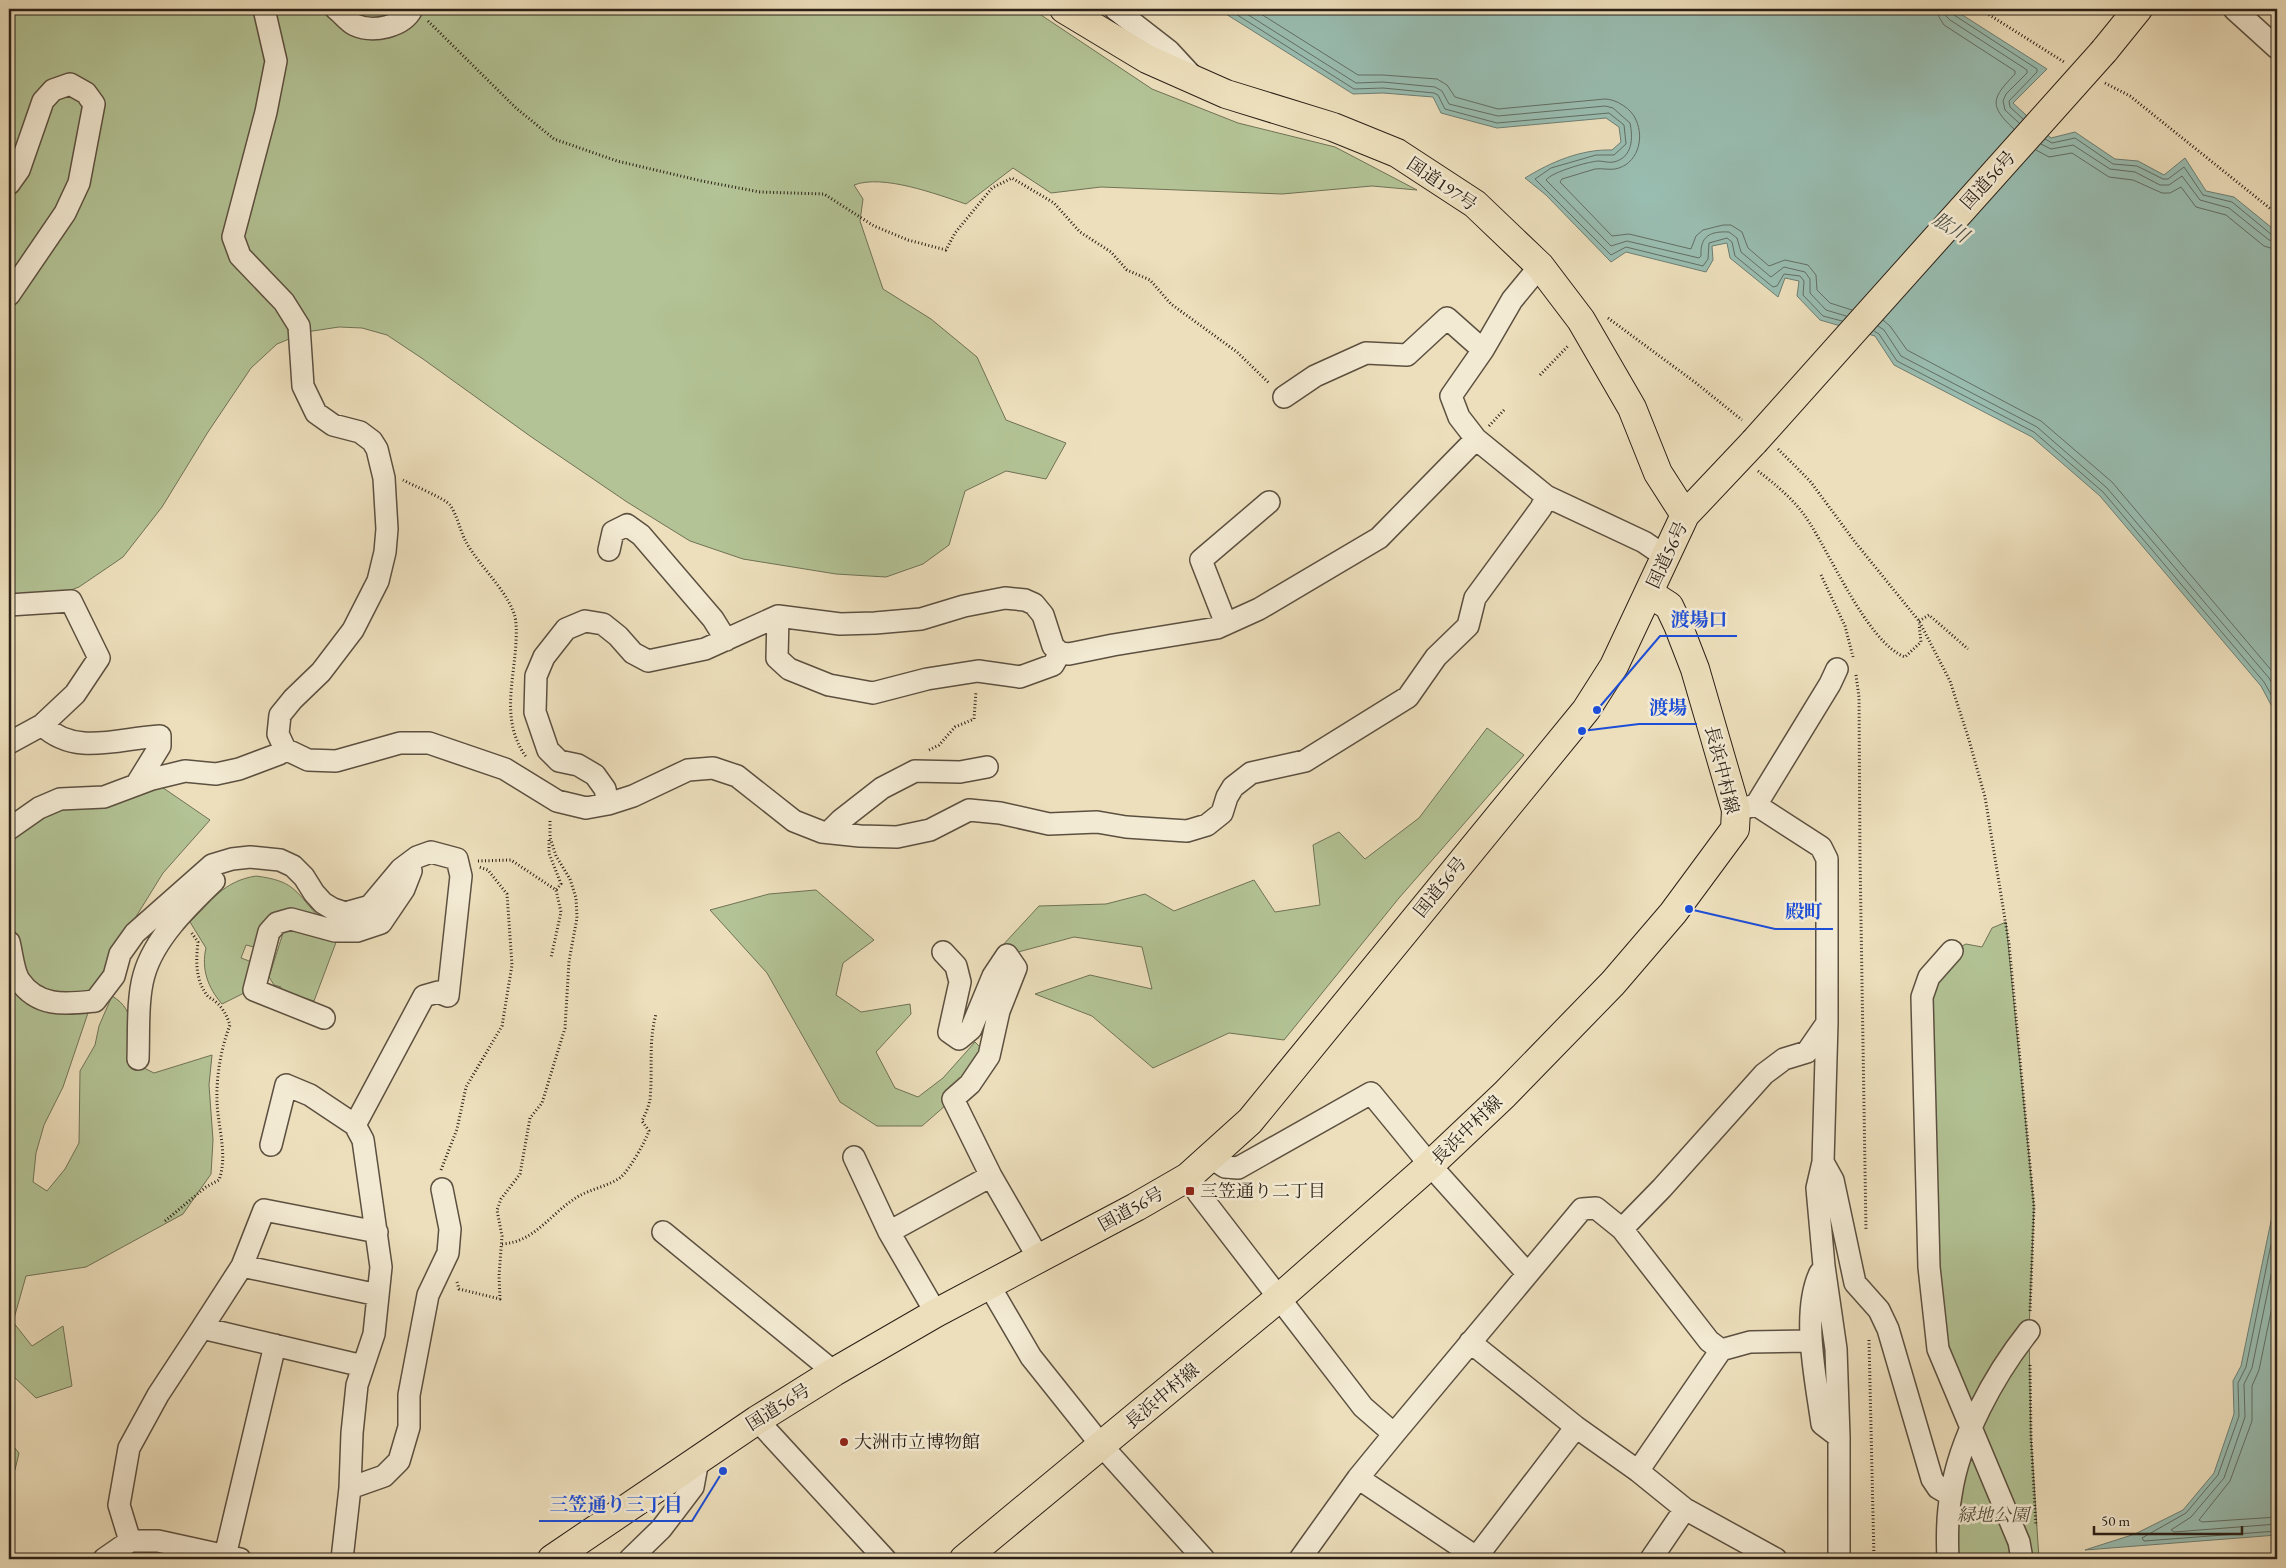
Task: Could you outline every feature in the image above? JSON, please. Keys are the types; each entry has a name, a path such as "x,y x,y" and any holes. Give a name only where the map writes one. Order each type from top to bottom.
{"main road":[{"name":"国道197号","path":"1064,9 1147,59 1226,94 1333,127 1397,153 1475,204 1540,266 1581,320 1632,408 1658,473 1685,515"},
{"name":"国道56号","path":"552,1559 757,1420 834,1372 936,1313 1188,1178 1250,1121 1586,710 1614,666 1685,515 1747,450 2104,51 2138,9"},
{"name":"長浜中村線","path":"964,1559 1278,1298 1430,1165 1504,1095 1613,983 1673,913 1735,829 1746,808 1678,625 1668,606 1649,593"}],"street":[{"path":"264,9 276,61 266,112 233,237 240,256 284,302 299,326 303,386 316,413 333,425 360,432 372,441 377,449 384,478 387,528 385,552 378,581 354,630 321,672 293,699 280,715 278,734 285,749 308,760 336,762 400,743 429,743 505,769 549,797 586,808 608,804 633,796 688,770 713,768 737,776 794,821 830,832 897,837 930,830 969,810 1000,813 1049,824 1097,822 1126,827 1187,831 1207,825 1222,814 1227,797 1233,786 1251,773 1305,761 1408,697 1436,657 1468,626 1475,598 1541,508 1546,496"},
{"path":"336,9 355,25 382,28 418,12"},
{"path":"1115,9 1168,51 1197,81"},
{"path":"2234,9 2277,48"},
{"path":"9,184 19,170 43,101 53,90 70,84 86,93 94,104 79,183 65,213 9,295"},
{"path":"1540,266 1512,300 1451,396 1459,417 1476,439 1546,496 1644,542 1666,557"},
{"path":"1284,396 1315,376 1366,353 1407,355 1447,318 1482,350"},
{"path":"608,804 605,789 595,775 578,765 559,761 548,750 535,712 536,676 544,657 566,629 585,621 603,624 618,636 633,653 648,661 705,648 778,616 840,624 876,623 921,619 964,606 1005,598 1025,600 1034,604 1043,616 1053,646 1060,653 1069,654 1217,628 1259,609 1379,538 1476,439"},
{"path":"1226,624 1201,560 1269,502"},
{"path":"609,550 613,532 627,525 641,535 713,619 726,640"},
{"path":"9,605 71,601 99,658 75,694 42,725 9,743"},
{"path":"778,616 777,658 789,669 829,685 873,693 926,679 978,671 1020,677 1053,665 1060,653"},
{"path":"1839,1559 1836,1350 1824,1266 1817,1188 1823,1162 1827,1024 1827,859 1821,847 1746,808 1830,684 1849,667"},
{"path":"42,725 52,734 70,742 85,744 160,736 160,746 136,785"},
{"path":"9,829 39,808 60,800 104,797 136,785 186,771 216,774 239,769 279,754 285,749"},
{"path":"830,832 841,820 882,788 915,771 960,772 988,767"},
{"path":"9,942 19,979 40,1000 67,1004 95,1001 114,976 120,954 135,933 212,866 232,859 250,857 280,860 292,866 304,877 322,902 333,909 345,913 370,906 401,869 417,856 431,852 457,859 461,876 448,996 438,992 424,996 355,1125"},
{"path":"324,1018 254,990 268,932 277,923 292,919 335,931 357,931 381,923 404,889 417,856"},
{"path":"138,1059 143,976 152,954 196,898 219,877 240,867 280,860"},
{"path":"1952,951 1929,977 1922,997 1929,1267 1938,1349 2019,1542 2022,1559"},
{"path":"943,952 956,966 960,982 949,1032 959,1039 971,1028 993,976 1007,955 1016,968 999,1011 989,1056 970,1084 953,1099 991,1176 1039,1259"},
{"path":"1622,1229 1662,1188 1764,1074 1784,1059 1807,1052 1827,1024"},
{"path":"271,1145 286,1085 310,1095 355,1125 363,1140 381,1266 374,1334 357,1385 352,1433 350,1488 342,1559"},
{"path":"1211,1158 1225,1167 1238,1168 1371,1093 1430,1165 1527,1273"},
{"path":"854,1157 889,1232 936,1313"},
{"path":"1823,1162 1833,1180 1855,1283 1879,1310 1888,1329 1932,1479 1938,1488 1950,1495"},
{"path":"889,1232 991,1176"},
{"path":"1188,1178 1363,1407 1394,1434"},
{"path":"350,1488 384,1476 399,1461 409,1427 409,1395 428,1296 448,1253 450,1229 442,1189"},
{"path":"1300,1559 1358,1478 1582,1209 1596,1208 1622,1229 1709,1341 1722,1350"},
{"path":"130,1541 119,1505 129,1448 158,1395 242,1266 264,1210 376,1232"},
{"path":"663,1232 834,1372"},
{"path":"242,1266 378,1295"},
{"path":"1824,1266 1815,1284 1810,1341 1822,1424 1838,1437"},
{"path":"990,1285 1031,1357 1102,1446 1204,1559"},
{"path":"202,1328 364,1366"},
{"path":"1948,1559 1950,1495 1957,1469 1991,1386 2029,1331"},
{"path":"1638,1471 1722,1350 1750,1342 1810,1341"},
{"path":"1470,1342 1576,1427 1638,1471 1741,1551 1776,1559"},
{"path":"104,1559 130,1541 158,1541 232,1558 275,1345"},
{"path":"757,1420 885,1559"},
{"path":"1358,1478 1477,1559 1576,1427"},
{"path":"630,1559 660,1529 693,1487 698,1460"},
{"path":"1651,1559 1685,1509"}],"path":[{"path":"1980,9 2072,66"},
{"path":"418,12 516,108 554,139 617,161 702,181 760,192 824,194 874,226 908,240 946,250 955,233 992,188 1012,178 1054,203 1080,232 1111,252 1126,270 1150,280 1171,304 1237,352 1284,396"},
{"path":"2097,79 2130,96 2277,214"},
{"path":"1540,375 1570,344 1575,352"},
{"path":"1747,450 1804,515 1850,596 1886,646 1896,654 1905,657 1921,642 1919,621"},
{"path":"382,467 450,504 466,542 511,603 516,622 510,712 515,735 523,753 536,770 549,797 549,853 561,884 556,890"},
{"path":"1821,575 1845,626 1849,667 1859,697 1866,1240"},
{"path":"1919,621 1928,615 1968,649"},
{"path":"1919,621 1950,681 1985,797 2010,944 2034,1207 2029,1331 2031,1437 2036,1531"},
{"path":"922,754 939,745 955,727 974,718 978,671"},
{"path":"448,1253 453,1258 459,1289 500,1299 499,1276 502,1244 497,1210 501,1199 520,1174 530,1118 542,1103 565,1028 569,961 577,918 576,898 570,880 556,856 550,837"},
{"path":"457,859 511,860 556,890 560,912 550,958"},
{"path":"442,1189 441,1172 457,1129 466,1087 502,1026 512,965 507,894 488,870 457,859"},
{"path":"165,1221 206,1187 219,1180 223,1169 217,1102 225,1038 230,1025 227,1015 208,996 201,984 196,971 198,942 179,919"},
{"path":"502,1244 515,1243 531,1236 563,1205 621,1177 649,1131 642,1121 650,1101 650,1067 653,1050 650,1036 656,1014"},
{"path":"1868,1336 1874,1559"}],"green space":[{"path":"9,9 1032,9 1152,89 1238,123 1335,147 1417,190 1372,186 1282,194 1101,187 1051,193 1013,168 966,204 925,191 894,184 866,182 854,185 863,199 860,221 883,289 931,319 977,357 1006,420 1066,443 1046,479 1006,471 965,491 949,545 923,564 886,577 836,574 743,559 690,541 627,502 387,335 362,328 339,327 306,332 277,344 251,368 208,432 162,507 123,557 79,587 9,613"},
{"path":"1487,728 1524,755 1399,898 1284,1040 1229,1033 1153,1068 1092,1016 1035,994 1090,975 1152,989 1142,947 1074,937 1007,955 1002,946 1039,906 1106,904 1145,894 1174,911 1254,880 1275,912 1320,905 1313,845 1339,832 1365,859 1419,818"},
{"path":"156,783 210,820 163,873 129,928 93,998 63,1087 44,1125 36,1153 33,1182 47,1191 65,1169 79,1143 80,1071 95,1045 99,1026 112,996 126,1009 129,1016 131,1033 128,1060 154,1073 212,1055 209,1085 213,1140 211,1174 183,1214 86,1267 26,1276 13,1322 32,1346 63,1326 72,1386 36,1398 9,1372 9,837 60,807"},
{"path":"256,876 278,881 292,888 317,915 293,910 279,914 269,927 258,948 246,945 241,958 252,962 244,993 222,1004 209,985 205,971 206,948 190,922 212,899 227,887 235,882"},
{"path":"816,890 874,940 843,963 836,995 861,1012 910,1004 911,1014 876,1052 895,1088 918,1097 943,1078 975,1042 989,1056 970,1084 922,1126 877,1126 840,1102 767,973 710,910 769,894"},
{"name":"緑地公園","path":"2006,922 2034,1207 2029,1331 2031,1437 2039,1559 1952,1559 1971,1431 1938,1349 1929,977 1952,951 1966,944 1982,947 1992,928"},
{"path":"290,927 338,937 314,1001 280,991 281,987 274,985 269,977 283,933"},
{"path":"9,1441 19,1453 15,1470 9,1467"}],"water":[{"name":"肱川","path":"1218,9 1953,9 2047,69 2013,103 2051,138 2075,132 2115,159 2138,161 2164,175 2185,158 2206,191 2234,197 2277,232 2277,716 2261,686 2100,496 2032,437 1894,365 1875,336 1820,320 1797,296 1799,281 1785,278 1778,297 1730,258 1727,243 1712,246 1713,260 1706,272 1626,252 1611,262 1546,195 1525,178 1545,167 1578,154 1612,150 1621,142 1619,127 1606,118 1497,128 1441,113 1433,97 1383,93 1353,94"},
{"path":"2277,1178 2277,1535 2085,1550 2135,1534 2183,1510 2214,1473 2234,1414 2233,1381 2241,1366 2276,1197"}],"place":[{"name":"渡場口","path":"1597,710"},
{"name":"渡場","path":"1582,731"},
{"name":"殿町","path":"1689,909"},
{"name":"三笠通り二丁目","path":"1190,1191"},
{"name":"大洲市立博物館","path":"844,1442"},
{"name":"三笠通り三丁目","path":"723,1471"}]}
